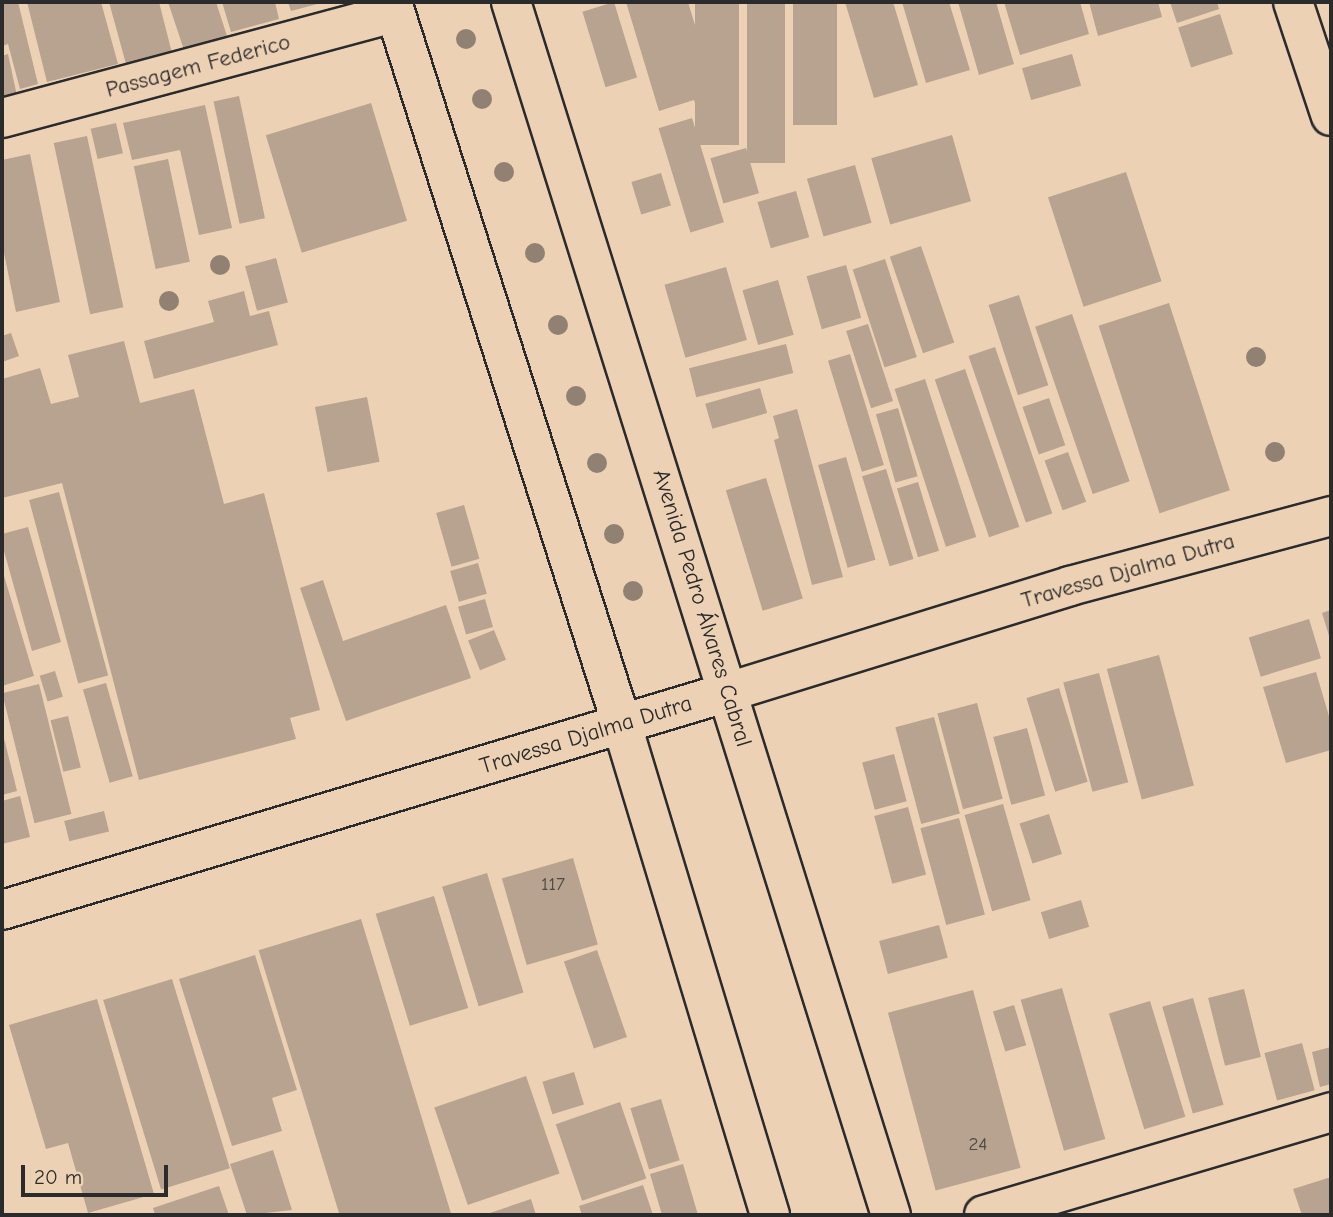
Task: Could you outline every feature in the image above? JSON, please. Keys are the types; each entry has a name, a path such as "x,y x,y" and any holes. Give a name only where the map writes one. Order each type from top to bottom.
{"main road":[{"name":"Avenida Pedro Álvares Cabral","path":"511,2 891,1215"},
{"path":"1293,2 1331,116"},
{"path":"393,7 622,725 770,1215"},
{"name":"Passagem Federico","path":"2,118 393,7"},
{"name":"Travessa Djalma Dutra","path":"2,910 622,725 1070,586 1331,516"},
{"path":"984,1215 1331,1112"}],"building":[{"path":"2,2 18,2 38,84 20,89 8,44 2,46"},
{"path":"27,2 101,2 118,64 47,82"},
{"path":"109,2 159,2 172,53 126,64"},
{"path":"168,2 216,2 227,36 184,50"},
{"path":"222,2 275,2 279,19 231,32"},
{"path":"288,2 321,2 321,3 291,11"},
{"path":"614,2 637,78 606,87 582,12"},
{"path":"626,2 688,2 728,135 706,142 694,100 659,111"},
{"path":"695,2 739,2 739,145 695,145"},
{"path":"747,2 785,2 785,163 747,163"},
{"path":"793,2 837,2 837,125 793,125"},
{"path":"845,2 893,2 918,85 874,98"},
{"path":"902,2 949,2 970,70 926,83"},
{"path":"958,2 996,2 1014,64 979,75"},
{"path":"1004,2 1080,2 1089,34 1020,55"},
{"path":"1089,2 1158,2 1162,17 1098,36"},
{"path":"1170,2 1217,2 1219,9 1177,23"},
{"path":"1220,14 1233,54 1191,68 1178,28"},
{"path":"8,54 17,96 2,100 2,56"},
{"path":"1072,54 1081,86 1031,100 1022,68"},
{"path":"239,96 265,218 240,224 214,101"},
{"path":"371,103 407,221 302,253 266,135"},
{"path":"205,105 232,228 199,235 180,150 132,160 123,123"},
{"path":"692,118 724,222 690,232 659,128"},
{"path":"116,123 123,153 98,159 91,129"},
{"path":"952,135 971,201 890,224 871,158"},
{"path":"87,136 123,307 90,314 54,143"},
{"path":"746,148 759,193 723,203 710,158"},
{"path":"30,154 60,302 16,312 2,243 2,160"},
{"path":"168,159 190,262 156,269 134,166"},
{"path":"855,165 872,223 823,236 807,179"},
{"path":"1126,172 1162,281 1084,307 1048,197"},
{"path":"661,173 671,206 641,215 631,182"},
{"path":"796,191 809,237 771,248 758,202"},
{"path":"921,246 954,342 923,353 890,257"},
{"path":"276,258 288,302 257,311 245,266"},
{"path":"885,259 917,357 884,367 853,270"},
{"path":"846,265 861,318 822,329 807,276"},
{"path":"726,267 747,340 685,358 664,285"},
{"path":"778,280 794,335 758,345 742,290"},
{"path":"244,291 250,316 269,311 278,345 154,379 144,341 214,322 208,301"},
{"path":"1019,295 1048,385 1018,395 989,305"},
{"path":"1169,303 1230,490 1159,513 1099,326"},
{"path":"1072,314 1130,481 1093,494 1035,327"},
{"path":"868,324 893,401 871,408 846,331"},
{"path":"11,333 19,356 2,362 2,336"},
{"path":"124,341 140,403 194,389 224,504 264,493 320,710 290,718 296,739 139,780 62,483 2,498 2,379 40,368 51,404 79,397 68,355"},
{"path":"786,344 793,373 696,397 689,368"},
{"path":"995,347 1052,513 1026,523 969,356"},
{"path":"850,354 884,465 862,472 828,361"},
{"path":"965,369 1019,527 989,537 935,379"},
{"path":"925,379 976,537 946,547 895,389"},
{"path":"760,388 767,413 712,429 705,404"},
{"path":"367,397 380,462 328,472 315,407"},
{"path":"1049,398 1065,445 1039,454 1023,407"},
{"path":"898,408 918,476 895,483 876,414"},
{"path":"797,409 843,577 812,585 774,440 779,438 773,416"},
{"path":"1068,452 1086,502 1063,510 1045,461"},
{"path":"846,457 875,560 848,568 818,465"},
{"path":"886,469 913,559 890,566 862,476"},
{"path":"766,478 803,598 763,611 726,490"},
{"path":"918,482 939,551 918,557 897,488"},
{"path":"59,492 108,676 78,684 29,500"},
{"path":"464,505 479,559 452,567 436,513"},
{"path":"28,527 61,642 32,651 2,544 2,534"},
{"path":"478,563 487,594 459,602 450,571"},
{"path":"2,569 34,676 2,686"},
{"path":"323,580 343,641 446,605 471,678 346,721 300,588"},
{"path":"485,599 493,627 466,635 458,607"},
{"path":"1331,610 1331,642 1322,613"},
{"path":"1309,619 1321,658 1261,677 1249,637"},
{"path":"494,630 506,660 480,670 468,640"},
{"path":"1159,655 1194,785 1142,799 1107,669"},
{"path":"55,671 63,697 48,701 40,676"},
{"path":"1316,672 1331,723 1331,750 1286,763 1263,687"},
{"path":"1099,673 1128,782 1093,792 1063,683"},
{"path":"106,683 133,776 110,783 83,690"},
{"path":"39,684 71,814 35,823 2,693"},
{"path":"1059,688 1088,782 1055,792 1026,698"},
{"path":"977,703 1003,799 963,809 937,714"},
{"path":"68,716 81,767 63,772 51,720"},
{"path":"934,717 960,814 921,824 895,727"},
{"path":"1027,728 1045,796 1011,805 993,737"},
{"path":"2,730 17,791 2,795"},
{"path":"894,754 907,801 875,810 862,763"},
{"path":"20,796 30,837 2,844 2,801"},
{"path":"1003,804 1031,900 992,911 965,815"},
{"path":"908,807 926,875 892,884 874,816"},
{"path":"104,811 109,831 69,841 64,821"},
{"path":"1049,814 1062,854 1032,864 1020,824"},
{"path":"959,818 985,915 946,925 920,828"},
{"path":"573,858 598,945 527,965 502,878"},
{"path":"487,873 524,993 479,1006 442,887"},
{"path":"434,896 468,1008 410,1026 376,914"},
{"path":"1081,900 1089,927 1049,939 1041,912"},
{"path":"361,919 451,1215 340,1215 259,950"},
{"path":"939,925 948,958 888,974 879,941"},
{"path":"597,950 627,1037 594,1048 564,961"},
{"path":"255,955 297,1090 272,1098 282,1131 232,1146 179,979"},
{"path":"172,979 230,1168 161,1189 103,1000"},
{"path":"1062,988 1105,1139 1064,1151 1021,1000"},
{"path":"1244,989 1261,1057 1225,1066 1208,998"},
{"path":"973,990 1021,1168 936,1191 888,1013"},
{"path":"1193,998 1224,1105 1193,1114 1162,1007"},
{"path":"97,999 154,1194 88,1213 68,1143 46,1149 9,1025"},
{"path":"1150,1001 1185,1117 1144,1129 1109,1014"},
{"path":"1014,1005 1026,1045 1005,1052 993,1011"},
{"path":"1302,1043 1315,1090 1277,1100 1264,1053"},
{"path":"1331,1047 1331,1084 1320,1087 1312,1052"},
{"path":"574,1072 584,1105 552,1114 542,1082"},
{"path":"526,1076 560,1173 468,1205 434,1108"},
{"path":"661,1099 680,1160 649,1170 630,1108"},
{"path":"620,1102 646,1179 582,1201 556,1124"},
{"path":"273,1150 292,1210 247,1215 230,1164"},
{"path":"683,1164 698,1215 662,1215 650,1174"},
{"path":"1331,1177 1331,1215 1302,1215 1293,1189"},
{"path":"643,1185 653,1215 582,1215 579,1206"},
{"path":"219,1186 229,1215 155,1215 153,1208"},
{"path":"531,1199 536,1215 484,1215"}]}
